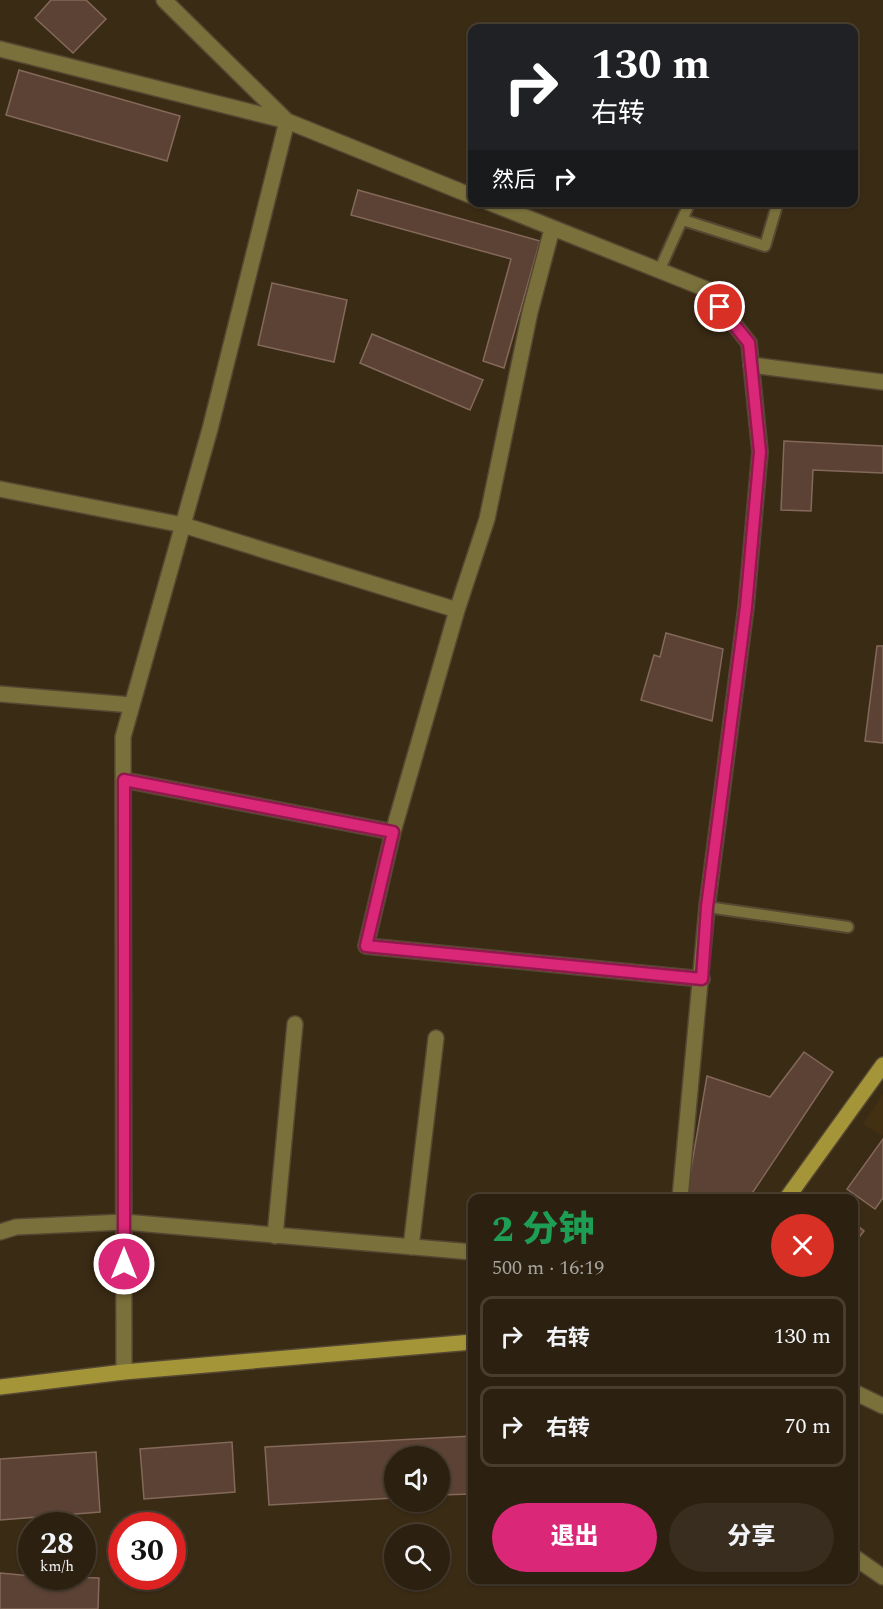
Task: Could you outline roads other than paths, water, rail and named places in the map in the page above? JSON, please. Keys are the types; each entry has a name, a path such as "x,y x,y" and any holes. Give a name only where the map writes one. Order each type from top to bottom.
{"main road":[{"path":"790,1194 883,1065"},
{"path":"0,1387 124,1372 468,1342"}],"street":[{"path":"164,0 287,121"},
{"path":"0,49 287,121 468,194"},
{"path":"124,1372 123,736 210,429 287,121"},
{"path":"500,207 706,289 749,343 760,452 746,607 707,907 680,1194"},
{"path":"552,229 530,312 487,519 457,610 393,832 366,946 702,979"},
{"path":"751,365 883,382"},
{"path":"0,489 183,525 457,610"},
{"path":"0,694 132,705"},
{"path":"124,780 393,832"},
{"path":"275,1236 296,1024"},
{"path":"411,1247 436,1038"},
{"path":"0,1232 16,1227 124,1222 468,1252"},
{"path":"858,1394 883,1406"},
{"path":"858,1560 883,1577"}],"lane":[{"path":"660,271 688,207"},
{"path":"683,220 765,246 777,207"},
{"path":"707,907 848,927"}]}
